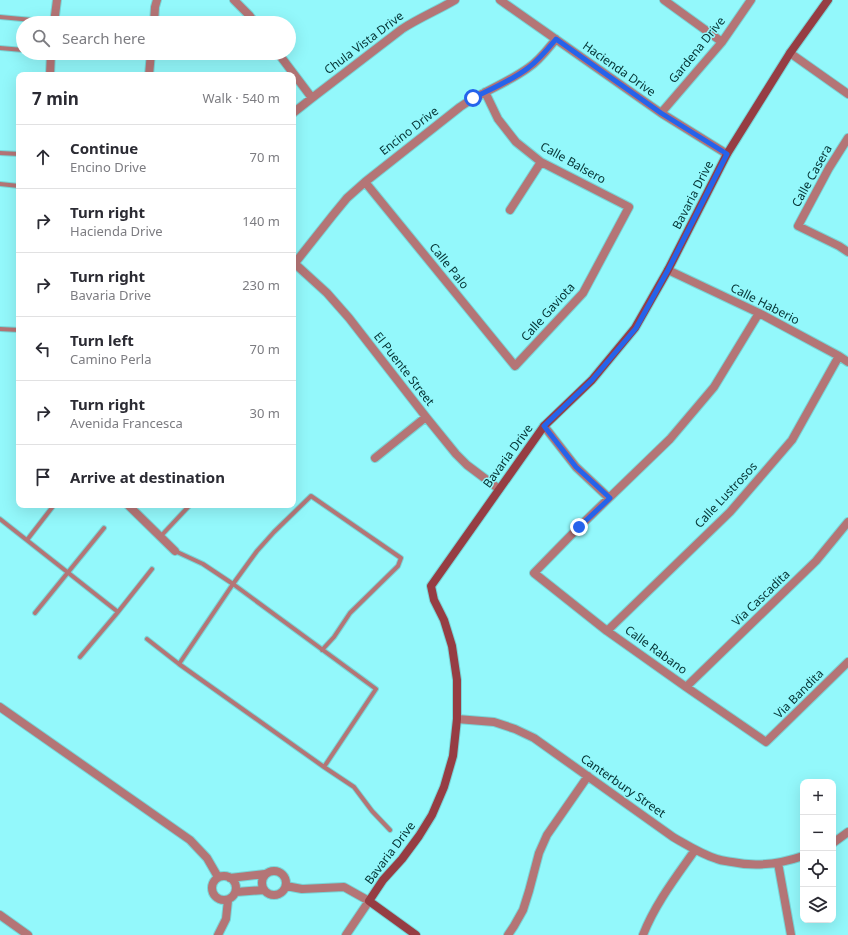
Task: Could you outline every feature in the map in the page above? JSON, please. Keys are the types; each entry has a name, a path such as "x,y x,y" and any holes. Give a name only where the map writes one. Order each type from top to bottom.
{"street":[{"path":"55,16 57,0"},
{"path":"154,16 157,0"},
{"path":"234,0 250,16"},
{"name":"Chula Vista Drive","path":"296,111 402,29 415,20 455,0"},
{"name":"Hacienda Drive","path":"500,0 661,113 727,154"},
{"path":"664,0 722,42"},
{"name":"Gardena Drive","path":"661,113 722,42 750,0"},
{"name":"Bavaria Drive","path":"346,935 383,880 402,860 419,836 432,814 444,787 453,756 457,719 457,680 452,646 444,620 434,600 431,586 544,426 592,380 636,328 668,270 727,154 790,54 828,0"},
{"name":"Encino Drive","path":"296,261 347,198 365,182 460,107 473,98 508,81 529,68 556,39"},
{"path":"790,54 848,94"},
{"path":"50,72 51,60"},
{"path":"149,72 150,60"},
{"path":"283,60 292,72"},
{"path":"296,77 312,98"},
{"name":"Calle Balsero","path":"485,92 498,119 516,142 541,162 630,207"},
{"name":"Calle Casera","path":"848,138 829,168 798,226 848,252"},
{"path":"510,210 541,162"},
{"name":"Calle Palo","path":"365,182 515,366"},
{"name":"Calle Gaviota","path":"515,366 583,294 630,207"},
{"name":"El Puente Street","path":"296,265 327,293 349,318 426,418 456,454 467,465 499,489"},
{"name":"Calle Haberio","path":"668,270 759,313 848,362"},
{"path":"544,426 576,467 610,498 670,439 714,387 759,313"},
{"name":"Calle Lustrosos","path":"607,631 730,512 792,440 839,356"},
{"path":"375,458 426,418"},
{"name":"Calle Rabano","path":"610,498 534,573 607,631 766,742"},
{"path":"131,508 175,552"},
{"name":"Via Cascadita","path":"686,687 816,561 848,522"},
{"name":"Via Bandita","path":"766,742 848,662"},
{"path":"0,707 190,840 207,858 218,877"},
{"name":"Canterbury Street","path":"457,719 494,722 515,729 534,738 673,837 695,850 719,860 739,864 759,865 800,857"},
{"path":"508,935 523,910 539,853 547,835 588,776"},
{"path":"836,841 848,832"},
{"path":"643,935 649,919 661,898 695,850"},
{"path":"778,862 791,935"},
{"path":"230,878 236,884 236,892 228,900 220,900 212,892 212,887 215,880 222,876 230,878 266,874 273,871 281,872 286,879 285,890 278,895 270,895 264,890 262,882 266,874"},
{"path":"286,886 302,889 344,887 369,901 416,935"},
{"path":"236,892 264,890"},
{"path":"218,935 226,919 228,900"},
{"path":"0,915 28,935"}],"lane":[{"path":"0,17 16,18"},
{"path":"0,48 16,49"},
{"path":"0,152 16,154"},
{"path":"0,184 16,186"},
{"path":"0,328 16,330"},
{"path":"179,664 257,551 311,496 401,558 398,566 350,613 334,637 322,650"},
{"path":"27,540 52,508"},
{"path":"160,537 187,508"},
{"path":"0,519 118,612"},
{"path":"36,613 104,528"},
{"path":"175,552 203,564 233,584 376,689 324,768"},
{"path":"80,657 152,569"},
{"path":"146,639 324,768 354,787 372,811 390,830"}],"route":[{"path":"473,98 508,81 529,68 556,39 661,113 727,154 668,270 636,328 592,380 544,426 576,467 610,498 579,527"}]}
